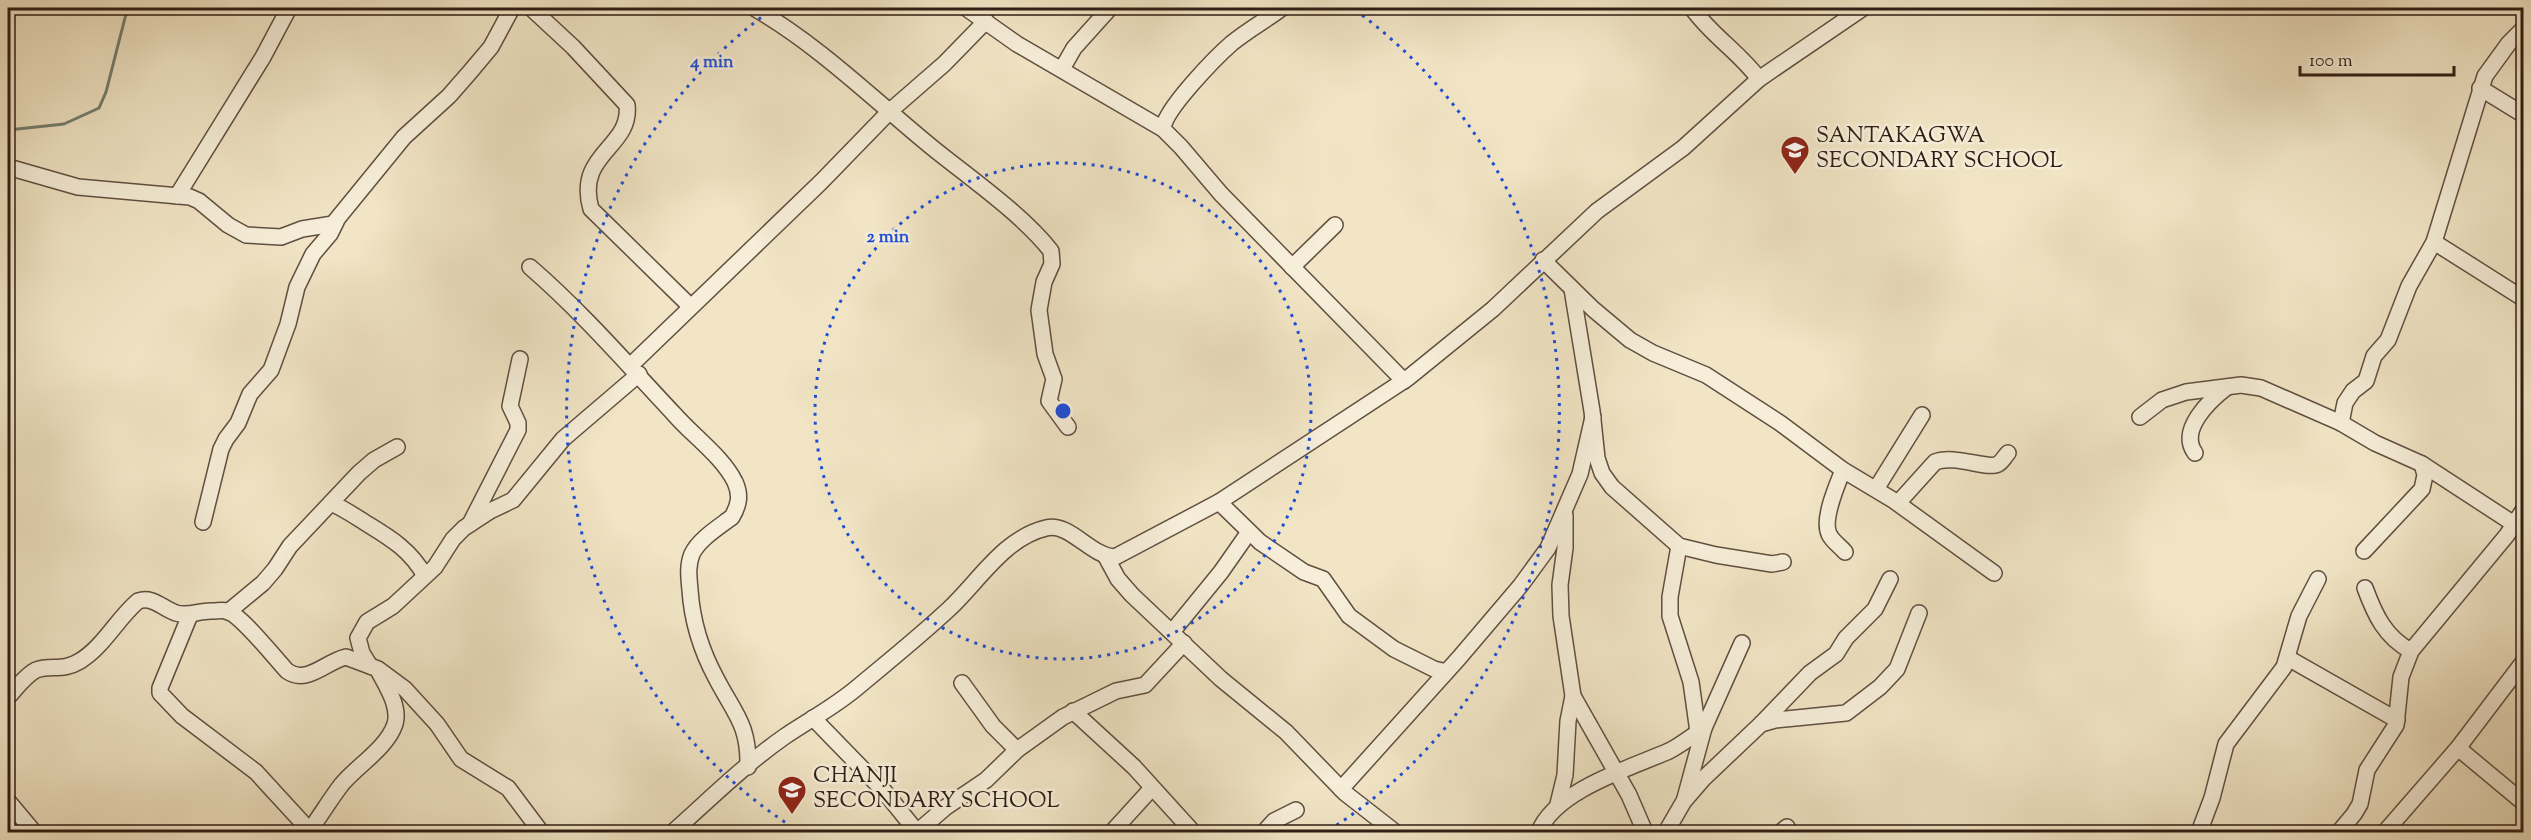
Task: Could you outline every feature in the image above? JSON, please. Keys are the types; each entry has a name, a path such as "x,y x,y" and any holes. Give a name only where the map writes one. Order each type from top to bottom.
{"street":[{"path":"177,196 257,68 289,8"},
{"path":"203,522 221,449 238,423 250,394 271,370 288,324 297,287 313,254 330,234 345,208 404,137 450,96 491,47 512,8"},
{"path":"531,8 573,47 627,105 628,115 617,138 590,172 588,199 591,209 690,306"},
{"path":"754,8 784,26 890,111 988,192 1051,251 1052,264 1040,298 1039,310 1045,354 1054,379 1049,400 1068,427"},
{"path":"966,8 1017,44 1163,129 1221,194 1404,381"},
{"path":"1062,69 1074,48 1110,8"},
{"path":"1163,129 1165,120 1173,107 1218,57 1246,33 1282,8"},
{"path":"673,832 783,738 859,687 949,609 992,562 1029,535 1047,527 1058,528 1107,556 1115,557 1219,501 1404,381 1493,309 1597,211 1683,148 1760,79 1863,8"},
{"path":"1698,12 1760,79"},
{"path":"190,615 160,693 182,716 256,772 310,831 342,784 382,746 395,724 396,711 390,694 359,646 361,630 367,622 393,606 435,567 453,539 470,524 513,500 563,439 634,370 690,306 821,183 890,111 944,64 986,21"},
{"path":"2341,423 2345,403 2353,391 2366,381 2374,356 2388,340 2409,286 2434,242 2480,88 2492,64 2523,28"},
{"path":"2480,88 2523,115"},
{"path":"8,167 78,187 190,197 199,201 228,225 246,235 281,237 302,229 336,222"},
{"path":"1292,267 1335,225"},
{"path":"2434,242 2523,299"},
{"path":"1543,260 1572,290 1630,340 1653,353 1706,375 1779,423 1843,470 1898,503 1994,573"},
{"path":"530,267 634,370 730,474 738,492 739,500 736,511 732,517 696,546 688,571 691,601 698,631 716,678 741,721 748,744 748,766"},
{"path":"1572,290 1593,417 1597,458 1602,473 1623,498 1679,546 1716,555 1772,564 1783,562"},
{"path":"470,524 518,430 517,420 510,406 520,359"},
{"path":"2195,453 2192,449 2191,435 2200,412 2206,403 2228,386"},
{"path":"2140,417 2171,396 2228,386 2261,388 2341,423 2375,443 2422,464 2514,524"},
{"path":"1876,489 1922,415"},
{"path":"1341,789 1521,585 1548,548 1580,474 1593,417"},
{"path":"228,612 263,583 275,570 290,546 374,460 398,447"},
{"path":"1898,503 1935,462 1968,460 1989,466 2001,462 2008,453"},
{"path":"2364,551 2422,489 2425,475 2422,464"},
{"path":"1843,470 1831,504 1827,526 1832,540 1845,552"},
{"path":"1219,501 1249,532 1304,572 1323,579 1349,616 1394,649 1434,669 1446,672"},
{"path":"331,503 351,512 393,540 412,555 424,576"},
{"path":"2339,832 2360,804 2367,770 2394,729 2401,677 2411,651 2514,524 2523,508"},
{"path":"1558,804 1565,776 1568,721 1573,696 1561,616 1560,585 1565,548 1565,512"},
{"path":"1172,632 1221,572 1249,532"},
{"path":"1679,546 1670,597 1670,616 1691,682 1701,730"},
{"path":"1107,556 1113,571 1125,587 1221,679 1286,732 1341,789 1395,832"},
{"path":"1666,832 1684,801 1713,768 1727,758 1810,673 1836,654 1846,638 1875,609 1890,579"},
{"path":"2202,832 2201,826 2212,798 2226,744 2284,667 2299,616 2318,579"},
{"path":"2365,588 2381,624 2392,639 2411,651"},
{"path":"9,696 33,671 60,669 82,660 105,639 138,601 153,600 178,614 190,615 209,610 228,612 239,618 286,671 295,676 308,674 346,657 374,667 405,689 425,710 461,759 508,788 541,832"},
{"path":"1761,724 1775,720 1845,713 1857,707 1891,678 1897,669 1919,614"},
{"path":"813,718 884,791 917,832 946,807 980,785 1017,750 1073,711 1116,691 1145,685 1184,643"},
{"path":"1684,801 1701,730 1742,643"},
{"path":"2288,658 2397,720"},
{"path":"2385,832 2458,748 2523,661"},
{"path":"962,683 993,726 1017,750"},
{"path":"1573,696 1616,772 1645,832"},
{"path":"1073,711 1134,767 1193,832"},
{"path":"1529,832 1540,827 1558,804 1616,772 1670,750 1701,730"},
{"path":"2458,748 2523,803"},
{"path":"1112,832 1152,788"},
{"path":"8,801 34,832"},
{"path":"1264,832 1274,820 1296,810"}],"waterway":[{"path":"8,130 64,124 99,108 106,92 126,14 131,8"}],"place":[{"name":"SANTAKAGWA SECONDARY SCHOOL","path":"1795,176"},
{"name":"CHANJI SECONDARY SCHOOL","path":"792,816"}]}
